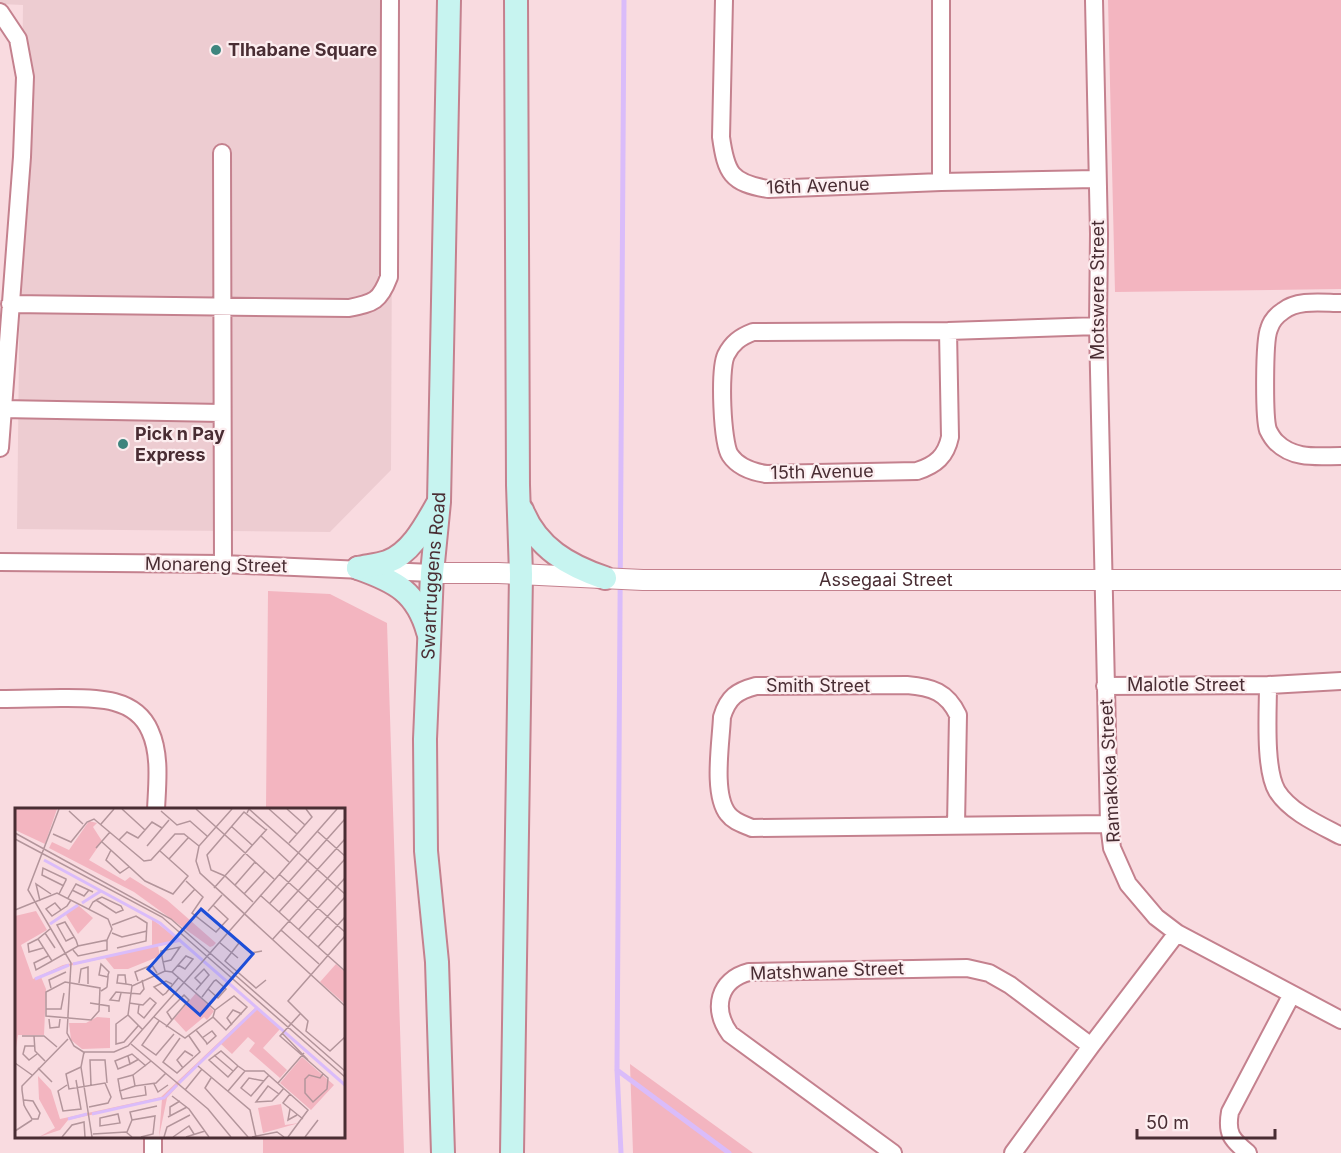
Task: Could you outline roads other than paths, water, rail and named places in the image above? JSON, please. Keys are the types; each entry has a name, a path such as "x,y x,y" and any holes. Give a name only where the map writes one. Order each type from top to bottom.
{"main road":[{"name":"Swartruggens Road","path":"443,1153 437,962 426,852 425,739 432,573 439,502 449,0"},
{"path":"512,1153 521,574 518,485 516,0"},
{"path":"518,485 523,512 534,533 550,550 578,569 605,578"},
{"path":"358,568 387,562 400,555 420,533 439,502"},
{"path":"358,568 388,579 411,596 423,615 430,642"}],"street":[{"path":"10,304 349,308 370,304 382,294 389,277 390,0"},
{"name":"16th Avenue","path":"724,0 721,137 729,174 741,182 768,189 1096,179"},
{"path":"941,0 941,182"},
{"name":"Motswere Street","path":"1094,0 1103,580"},
{"path":"0,12 18,39 25,77 22,157 0,448"},
{"path":"222,153 223,564"},
{"path":"1341,303 1309,303 1286,308 1268,329 1265,350 1268,429 1274,441 1297,455 1341,456"},
{"name":"15th Avenue","path":"948,331 950,436 941,458 931,467 917,471 766,474 753,472 742,466 725,446 722,371 725,358 740,337 753,332 948,331 1098,326"},
{"path":"2,409 222,413"},
{"name":"Monareng Street","path":"0,562 223,564 358,568 432,573"},
{"name":"Assegaai Street","path":"432,573 521,574 643,580 1341,580"},
{"name":"Ramakoka Street","path":"1103,580 1109,824 1112,848 1128,884 1156,917 1177,933 1341,1020"},
{"name":"Malotle Street","path":"1105,686 1268,685 1341,681"},
{"name":"Smith Street","path":"956,825 958,715 953,705 940,692 926,686 907,684 756,687 742,690 729,699 722,717 720,788 722,803 729,815 738,823 752,828 1109,824"},
{"name":"Malotle Street","path":"1268,685 1271,774 1276,790 1296,809 1341,836"},
{"path":"0,699 97,698 135,710 151,732 156,750 156,808"},
{"path":"1014,1153 1090,1046 1177,933"},
{"name":"Matshwane Street","path":"893,1153 730,1034 724,1026 719,1009 720,999 732,980 749,972 967,968 989,973 1010,985 1090,1046"},
{"path":"1248,1153 1235,1143 1229,1132 1230,1112 1292,994"}],"waterway":[{"path":"621,1153 617,1070 624,0"},
{"path":"617,1070 729,1153"}],"place":[{"name":"Tlhabane Square","path":"216,50"},
{"name":"Pick n Pay Express","path":"123,444"}]}
